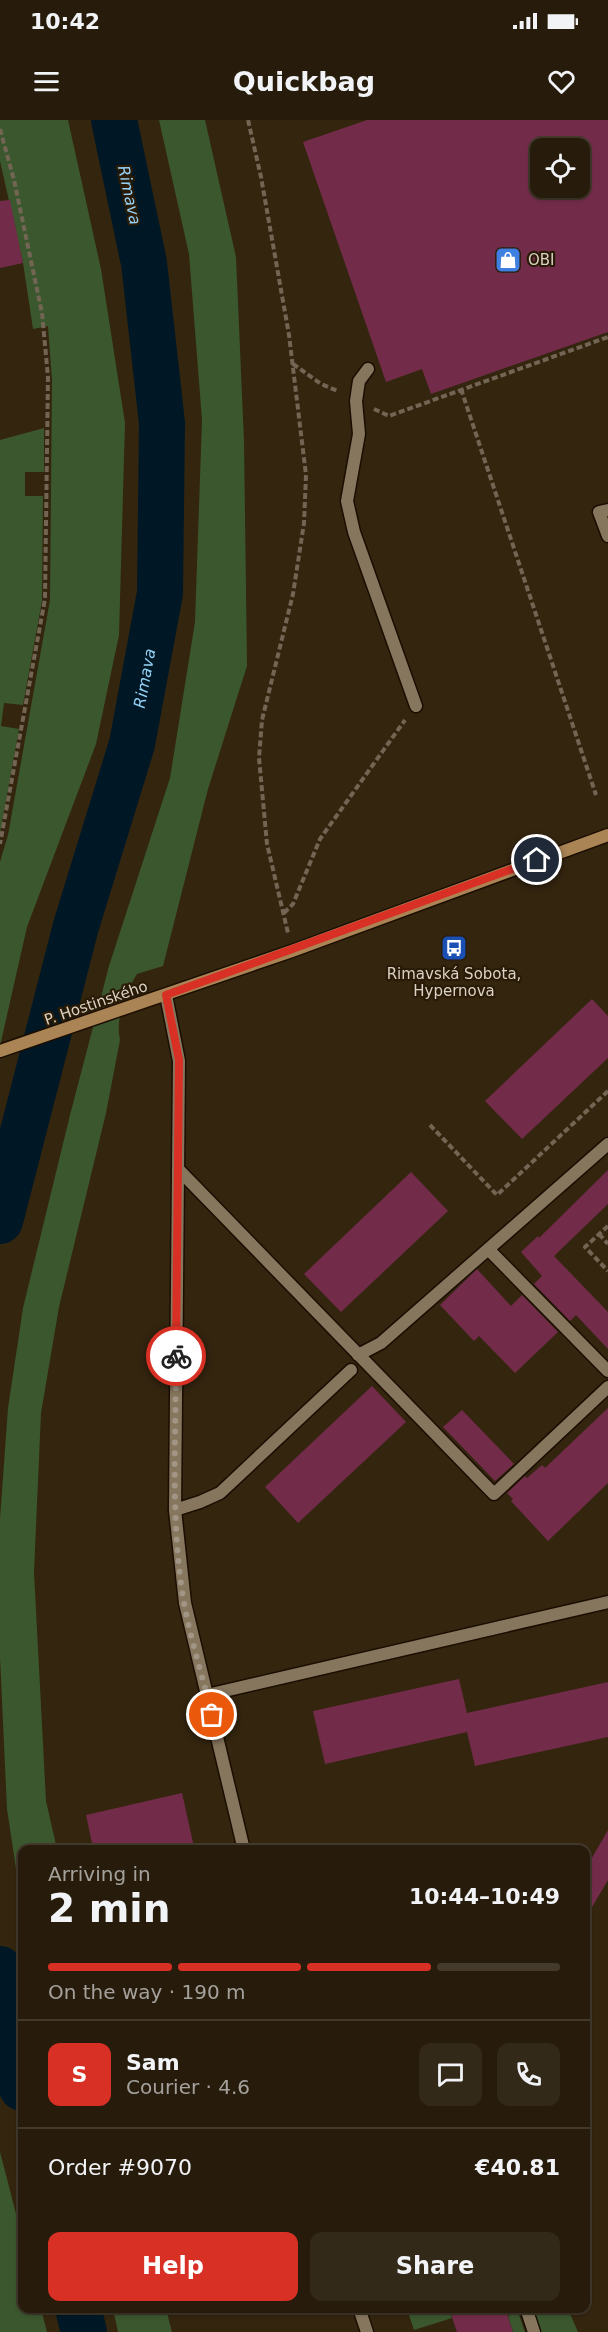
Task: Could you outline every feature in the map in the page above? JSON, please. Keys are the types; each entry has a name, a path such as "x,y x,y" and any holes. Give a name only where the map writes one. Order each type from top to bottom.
{"street":[{"path":"368,369 359,381 356,401 359,434 347,501 354,532 416,706"},
{"path":"608,510 599,512 608,536"},
{"name":"P. Hostinského","path":"0,1051 292,951 608,835"},
{"path":"166,995 179,1060 175,1510 184,1603 243,1845"},
{"path":"358,1355 381,1343 608,1144"},
{"path":"178,1169 494,1494 608,1387"},
{"path":"488,1249 608,1371"},
{"path":"175,1510 220,1493 351,1370"},
{"path":"207,1695 608,1602"},
{"path":"361,2313 367,2332"},
{"path":"528,2313 534,2332"}],"path":[{"path":"248,120 263,188 289,335 306,475 304,523 293,594 262,720 259,758 267,844 292,951"},
{"path":"0,129 14,180 42,313 48,397 45,599 0,844"},
{"path":"293,364 321,384 389,416 608,337"},
{"path":"461,389 596,795"},
{"path":"283,913 293,903 320,839 416,706"},
{"path":"430,1125 497,1195 608,1091"},
{"path":"608,1226 585,1247 608,1271"},
{"path":"599,1234 608,1244"}],"green space":[{"path":"0,120 68,120 101,269 125,423 119,635 96,744 27,927 0,1046 0,862 8,835 50,600 52,380 48,326 33,329 23,263 0,161"},
{"path":"159,120 205,120 236,257 244,441 247,666 208,789 163,966 137,974 122,1006 119,1023 120,1040 106,1113 59,1307 41,1413 34,1572 46,1801 56,1845 18,1845 18,1882 7,1809 0,1657 0,1519 8,1408 23,1308 70,1115 109,966 170,778 195,622 202,420 189,254"},
{"path":"44,428 44,472 25,472 25,496 43,496 42,601 23,705 4,703 1,726 19,729 0,833 0,440"},
{"path":"0,2152 18,2222 18,2313 42,2313 47,2332 0,2332"},
{"path":"114,2313 167,2313 172,2332 118,2332"},
{"path":"408,2313 450,2313 452,2318 414,2330"},
{"path":"518,2313 525,2332 513,2332 508,2316"},
{"path":"533,2313 570,2313 578,2332 540,2332"}],"building":[{"path":"367,120 608,120 608,332 431,394 422,369 386,382 303,142"},
{"path":"10,200 23,263 0,268 0,201"},
{"path":"592,999 608,1016 608,1058 522,1139 485,1101"},
{"path":"608,1170 608,1204 554,1256 608,1312 608,1349 576,1315 570,1321 534,1284 542,1276 521,1252 538,1236 539,1238"},
{"path":"411,1172 448,1211 341,1312 304,1274"},
{"path":"477,1269 511,1306 522,1295 558,1332 515,1373 479,1336 474,1341 440,1305"},
{"path":"372,1386 406,1422 298,1523 265,1487"},
{"path":"608,1408 608,1483 548,1541 511,1501 513,1499 507,1493 525,1476 527,1478 542,1465 545,1468"},
{"path":"462,1410 514,1464 495,1481 443,1427"},
{"path":"459,1679 467,1713 608,1682 608,1737 475,1766 467,1732 325,1764 313,1711"},
{"path":"182,1793 194,1845 93,1845 86,1815"},
{"path":"608,1830 608,1880 590,1911 590,1861"},
{"path":"451,2313 507,2313 513,2332 457,2332"}],"waterway":[{"name":"Rimava","path":"0,1221 76,926 132,744 160,593 162,423 144,263 114,120"},
{"name":"Rimava","path":"0,1969 18,2066"},
{"name":"Rimava","path":"79,2313 84,2332"}],"way so far":[{"path":"176,1356 175,1510 184,1603 212,1715"}],"place":[{"name":"OBI","path":"508,260"},
{"name":"Rimavská Sobota, Hypernova","path":"454,948"}],"route":[{"path":"176,1356 175,1276 179,1060 166,995 537,860"}]}
